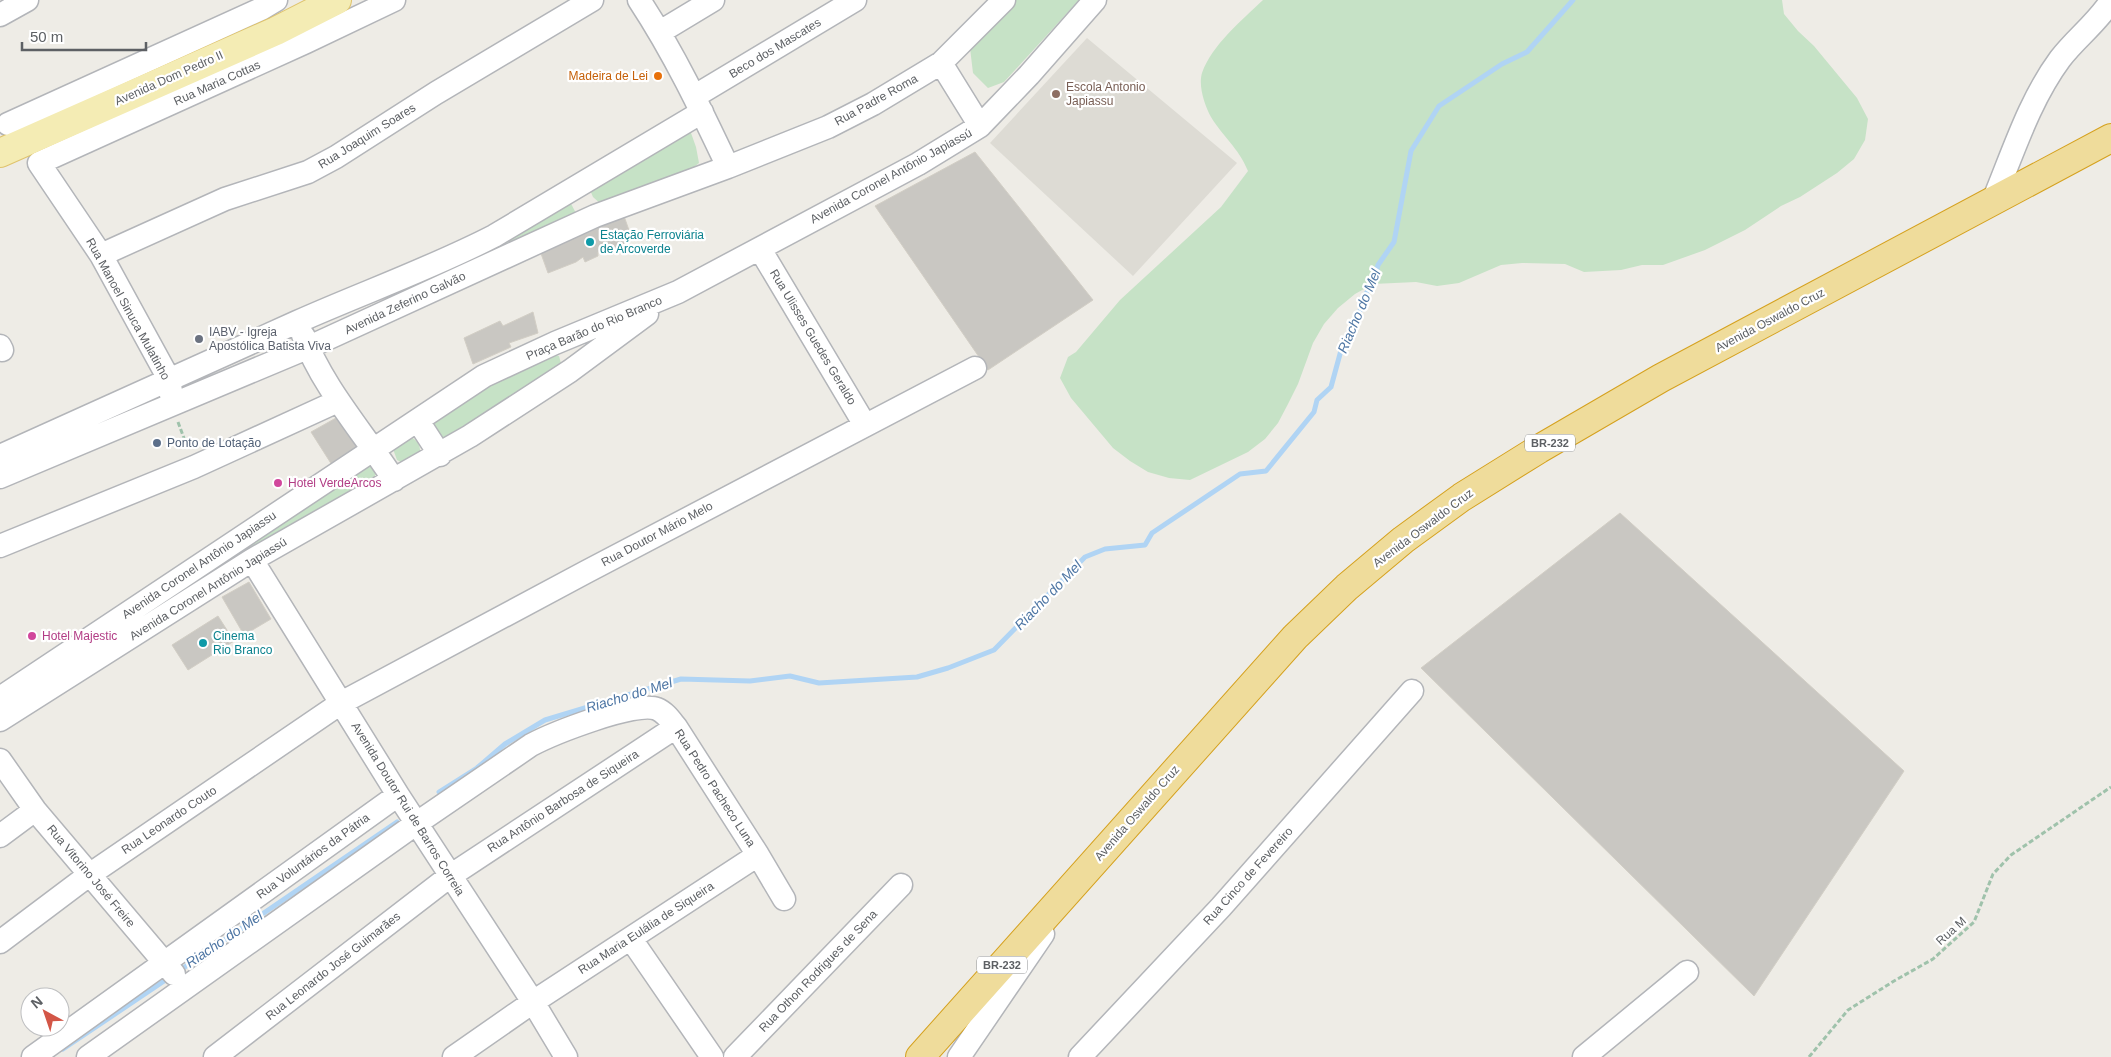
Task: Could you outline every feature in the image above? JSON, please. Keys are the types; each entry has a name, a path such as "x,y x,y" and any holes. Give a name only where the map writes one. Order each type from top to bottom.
{"highway":[{"name":"Avenida Oswaldo Cruz","path":"920,1057 1295,637 1347,587 1404,540 1462,497 1661,378 2111,138"}],"main road":[{"name":"Avenida Dom Pedro II","path":"7,132 276,31 337,0"}],"street":[{"path":"0,15 27,0"},
{"path":"7,132 276,0"},
{"name":"Rua Maria Cottas","path":"39,163 394,0"},
{"name":"Rua Joaquim Soares","path":"101,255 225,199 308,172 336,157 436,93 592,0"},
{"path":"639,0 660,32 698,104 728,168"},
{"path":"660,32 713,0"},
{"name":"Beco dos Mascates","path":"698,104 855,0"},
{"name":"Rua Padre Roma","path":"728,168 828,127 874,104 941,63 1004,0"},
{"name":"Avenida Coronel Antônio Japiassú","path":"678,292 918,164 980,126 1029,75 1095,0"},
{"path":"1993,201 2033,105 2047,78 2061,57 2100,18 2111,1"},
{"path":"941,63 980,126"},
{"name":"Avenida Zeferino Galvão","path":"0,456 298,322 466,251 579,186 698,104"},
{"name":"Rua Manoel Sinuca Mulatinho","path":"39,163 101,255 170,381 171,404"},
{"name":"Avenida Zeferino Galvão","path":"0,477 307,348 595,216 728,168"},
{"path":"579,186 595,216"},
{"name":"Rua Ulisses Guedes Geraldo","path":"760,249 865,426"},
{"name":"Praça Barão do Rio Branco","path":"374,449 484,376 556,343 678,292"},
{"name":"Praça Barão do Rio Branco","path":"394,480 440,455 570,371 678,292"},
{"path":"298,322 307,348 338,401 374,449 394,480"},
{"path":"556,343 570,353 572,360 570,371"},
{"name":"Rua Doutor Mário Melo","path":"341,703 976,368"},
{"path":"0,546 194,467 338,401"},
{"path":"418,421 440,455"},
{"name":"Avenida Coronel Antônio Japiassu","path":"0,698 56,672 374,449"},
{"name":"Avenida Coronel Antônio Japiassú","path":"0,720 56,672 394,480"},
{"name":"Avenida Doutor Rui de Barros Correia","path":"252,560 398,795 533,1002 566,1057"},
{"name":"Rua Cinco de Fevereiro","path":"1080,1057 1221,907 1412,691"},
{"name":"Rua Leonardo Couto","path":"0,942 89,875 341,703"},
{"name":"Rua Pedro Pacheco Luna","path":"417,823 531,745 558,732 634,708 655,708 662,712 676,727 758,855 784,900"},
{"name":"Rua Antônio Barbosa de Siqueira","path":"450,876 676,727"},
{"name":"Rua Vitorino José Freire","path":"0,760 35,810 187,987"},
{"name":"Rua Voluntários da Pátria","path":"33,1057 166,964 398,795"},
{"path":"0,836 35,810"},
{"path":"88,1057 417,823"},
{"name":"Rua Maria Eulália de Siqueira","path":"454,1057 533,1002 758,855"},
{"path":"959,1057 1084,873"},
{"name":"Rua Leonardo José Guimarães","path":"215,1057 450,876"},
{"name":"Rua Othon Rodrigues de Sena","path":"735,1057 901,885"},
{"path":"631,938 712,1057"},
{"path":"1584,1057 1687,972"}],"path":[{"path":"171,404 194,467"},
{"name":"Rua M","path":"1809,1057 1848,1010 1933,959 1974,922 1993,874 2011,855 2111,787"}],"shaded area":[{"path":"1087,38 1237,163 1133,276 990,143"}],"green space":[{"path":"1016,0 1079,0 1004,82 988,88 973,73 970,48"},
{"path":"1263,0 1782,0 1784,14 1814,46 1857,98 1868,119 1865,140 1854,159 1837,173 1800,197 1781,206 1745,230 1705,250 1663,265 1642,265 1621,270 1584,272 1565,264 1522,263 1501,265 1459,283 1437,286 1416,282 1373,284 1355,294 1338,308 1324,324 1313,343 1298,384 1288,404 1278,423 1265,439 1248,452 1190,480 1169,478 1148,472 1113,448 1071,398 1060,378 1068,357 1076,352 1120,300 1221,207 1248,171 1240,155 1211,117 1203,96 1201,78 1207,63 1220,43"},
{"path":"679,133 691,133 696,147 699,163 689,171 602,205 593,197 590,190"},
{"path":"568,198 578,217 411,288 410,283"},
{"path":"548,353 559,356 562,367 453,440 442,438 434,430 434,420 439,412"},
{"path":"409,436 419,444 420,457 405,464 397,460 393,449"},
{"path":"365,462 376,467 375,476 264,547 67,665"}],"building":[{"path":"975,152 1093,300 988,370 875,206"},
{"name":"Estação Ferroviária de Arcoverde","path":"624,216 631,236 624,239 626,245 616,249 613,246 598,252 598,256 585,262 583,257 576,262 548,273 539,248"},
{"path":"533,312 538,333 509,343 511,347 473,364 464,338 500,321 503,326"},
{"path":"336,418 357,445 355,451 332,465 311,432"},
{"path":"1620,513 1904,771 1754,996 1421,668"},
{"path":"249,582 271,619 244,635 222,597"},
{"name":"Cinema Rio Branco","path":"218,616 234,641 188,670 172,645"}],"waterway":[{"name":"Riacho do Mel","path":"439,792 477,768 505,744 545,720 681,679 750,681 790,676 819,683 917,677 948,668 994,650 1085,557 1105,549 1145,545 1152,533 1240,474 1266,471 1314,412 1317,400 1331,387 1343,343 1358,317 1365,295 1373,284 1378,265 1394,242 1411,151 1439,106 1502,64 1527,52 1573,0"},
{"name":"Riacho do Mel","path":"179,971 397,822"},
{"name":"Riacho do Mel","path":"63,1049 170,977"}],"place":[{"name":"Madeira de Lei","path":"658,76"},
{"name":"Escola Antonio Japiassu","path":"1056,94"},
{"name":"Estação Ferroviária de Arcoverde","path":"590,242"},
{"name":"IABV - Igreja Apostólica Batista Viva","path":"199,339"},
{"name":"Ponto de Lotação","path":"157,443"},
{"name":"Hotel VerdeArcos","path":"278,483"},
{"name":"Hotel Majestic","path":"32,636"},
{"name":"Cinema Rio Branco","path":"203,643"}]}
